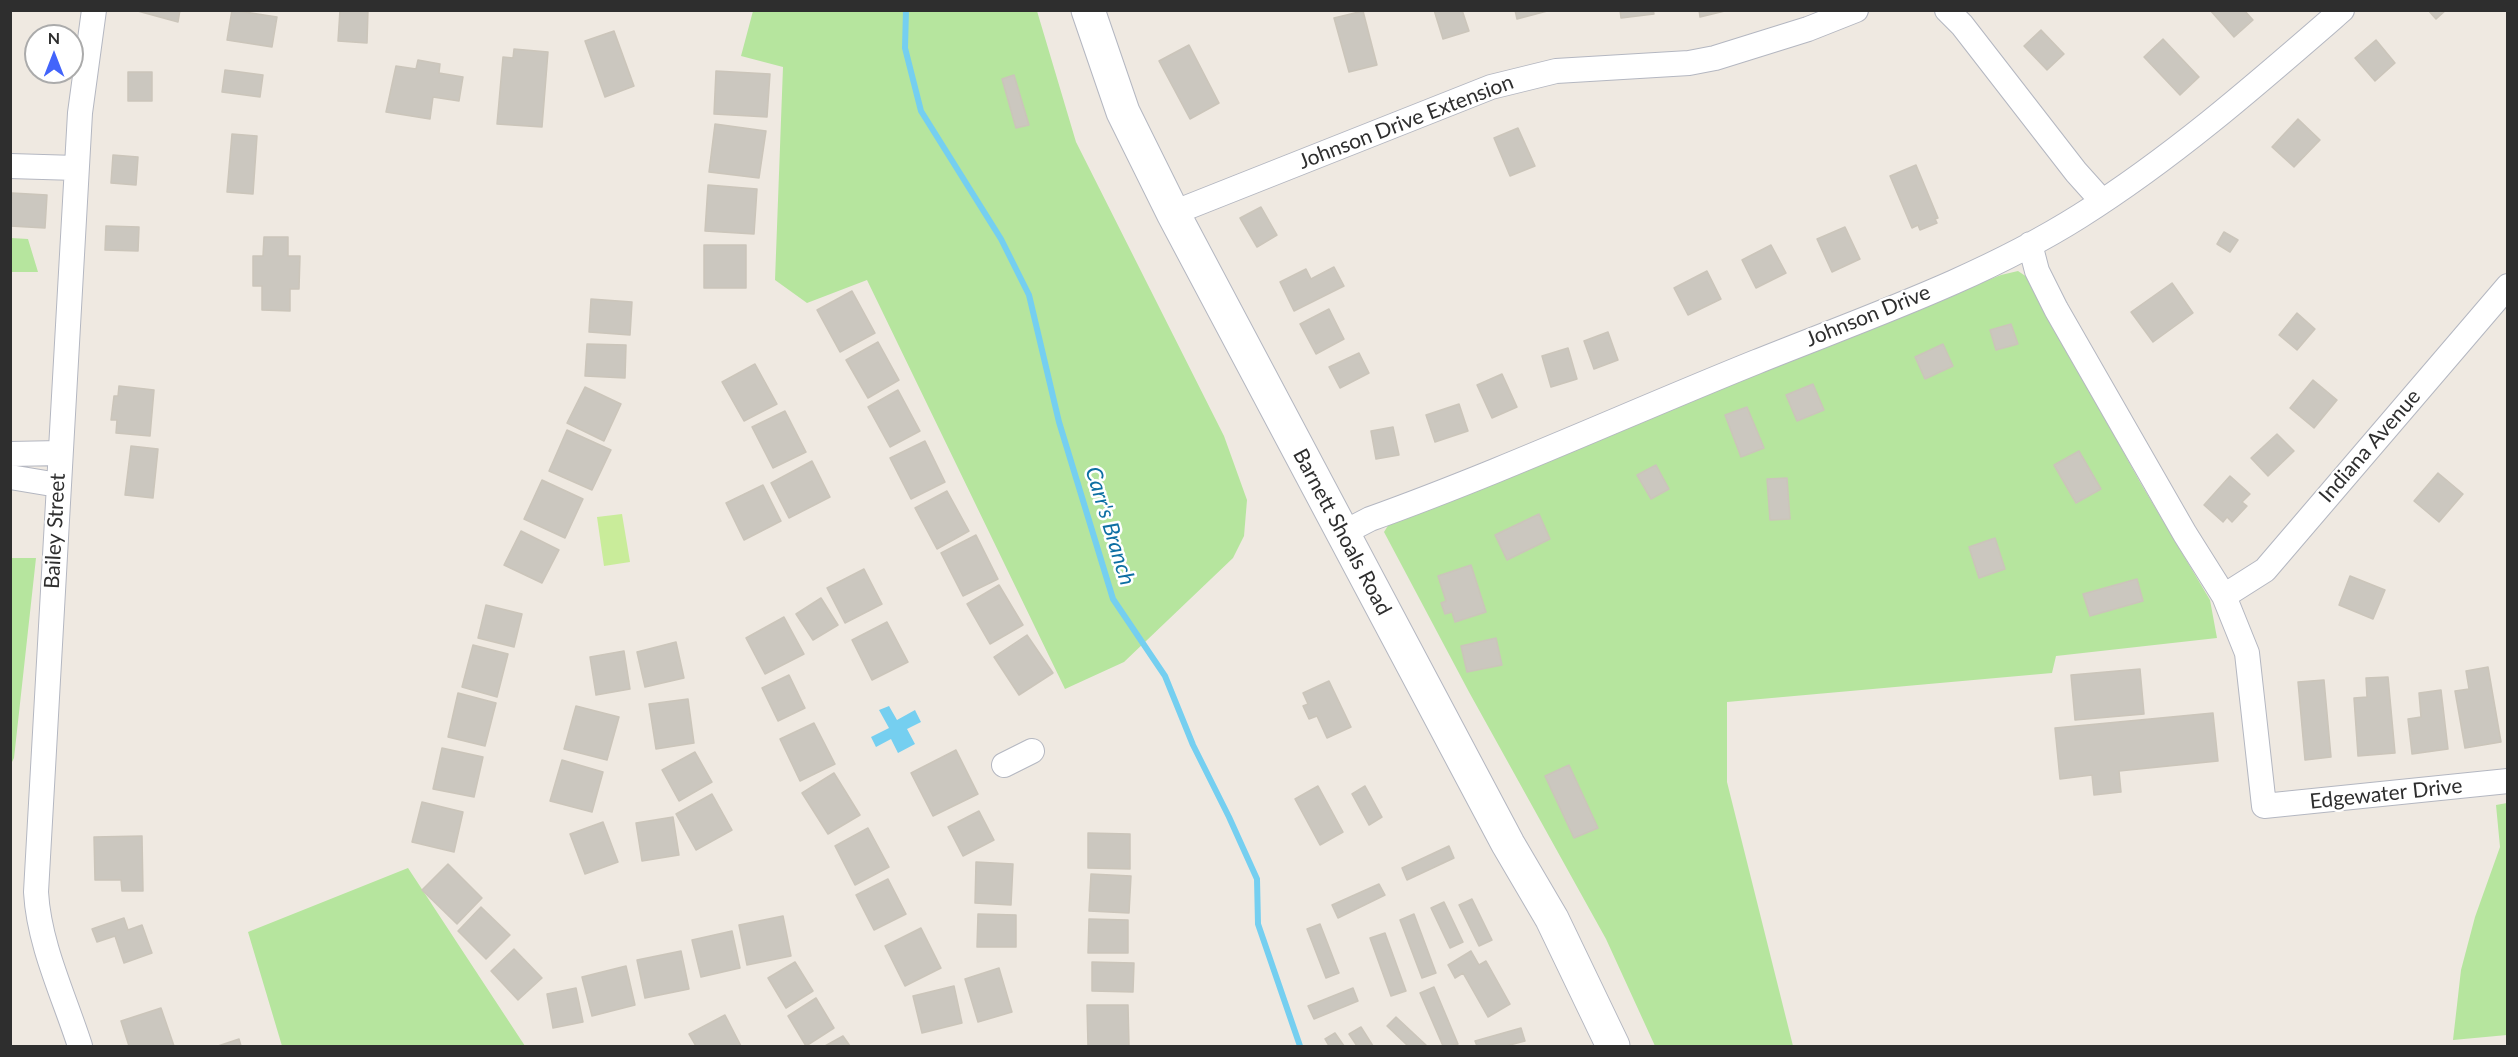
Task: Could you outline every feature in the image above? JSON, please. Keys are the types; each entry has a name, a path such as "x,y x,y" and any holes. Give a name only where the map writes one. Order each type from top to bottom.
{"main road":[{"name":"Barnett Shoals Road","path":"1088,10 1123,112 1173,213 1508,844 1552,919 1613,1047"}],"street":[{"name":"Bailey Street","path":"80,1047 43,938 37,915 36,892 76,168 80,113 94,10"},
{"name":"Johnson Drive Extension","path":"1173,213 1491,87 1556,71 1689,63 1715,58 1808,29 1856,10"},
{"path":"1947,10 1962,25 2076,172 2102,201"},
{"name":"Johnson Drive","path":"1343,533 1370,519 1870,317 2030,244 2102,201 2232,106 2342,10"},
{"path":"10,165 76,168"},
{"path":"2030,244 2037,271 2056,309 2185,534 2224,596"},
{"name":"Indiana Avenue","path":"2224,596 2265,570 2508,285"},
{"path":"10,454 60,453"},
{"path":"10,477 58,485"},
{"name":"Edgewater Drive","path":"2224,596 2247,653 2264,806 2508,781"},
{"path":"1004,765 1032,751"}],"green space":[{"path":"753,11 1037,11 1076,142 1224,436 1247,500 1244,536 1233,558 1124,662 1065,689 867,280 807,303 775,280 783,67 741,56"},
{"path":"11,238 28,239 38,272 11,272"},
{"path":"2018,271 2027,277 2140,482 2210,600 2217,638 2056,656 2052,673 1727,702 1727,782 1793,1046 1655,1046 1606,939 1469,692 1384,532 1389,524 1773,364 2001,275"},
{"path":"622,514 630,562 604,566 597,517"},
{"path":"11,558 36,558 14,758 11,764"},
{"path":"2507,803 2507,1035 2453,1040 2461,970 2475,917 2500,847 2496,805"},
{"path":"408,868 525,1046 282,1046 248,932"}],"water":[{"path":"889,706 897,720 915,710 921,722 907,729 915,744 898,753 891,739 876,747 871,737 889,728 879,710"}],"building":[{"path":"134,10 180,10 178,22"},
{"path":"232,10 277,17 272,47 227,40"},
{"path":"340,10 368,10 367,43 338,41"},
{"path":"1434,10 1462,10 1469,31 1443,39"},
{"path":"1515,10 1551,10 1517,19"},
{"path":"1620,10 1653,10 1654,14 1621,18"},
{"path":"1699,10 1729,10 1700,17"},
{"path":"2210,10 2244,10 2253,20 2234,37"},
{"path":"2428,10 2446,10 2436,19"},
{"path":"1363,11 1377,65 1349,72 1334,18"},
{"path":"2041,30 2064,54 2047,70 2024,46"},
{"path":"614,31 634,86 605,97 585,41"},
{"path":"2163,39 2199,77 2180,95 2144,57"},
{"path":"2376,40 2395,63 2375,81 2355,58"},
{"path":"1189,45 1219,103 1190,119 1159,61"},
{"path":"514,49 548,52 542,127 497,124 503,57 513,58"},
{"path":"418,60 440,64 439,73 463,77 459,101 433,97 430,119 386,112 396,66 416,69"},
{"path":"225,70 263,75 260,97 222,92"},
{"path":"716,71 770,74 767,117 714,114"},
{"path":"128,72 152,72 152,101 128,101"},
{"path":"1014,75 1029,125 1016,128 1002,79"},
{"path":"2298,119 2320,140 2294,167 2272,147"},
{"path":"715,124 766,131 759,178 709,172"},
{"path":"1518,128 1535,166 1510,176 1494,138"},
{"path":"232,134 257,136 253,194 227,192"},
{"path":"113,155 138,157 136,185 111,183"},
{"path":"1916,165 1938,218 1935,219 1937,223 1920,230 1918,225 1912,228 1890,176"},
{"path":"708,185 757,189 754,234 705,231"},
{"path":"12,193 47,195 45,228 10,226"},
{"path":"1261,207 1277,235 1257,247 1240,218"},
{"path":"106,226 139,227 138,251 105,250"},
{"path":"1845,227 1860,259 1832,272 1817,239"},
{"path":"2224,232 2238,240 2230,252 2217,244"},
{"path":"264,237 288,237 288,256 300,256 299,289 290,289 290,311 262,310 262,286 253,286 253,256 263,256"},
{"path":"704,245 746,245 746,288 704,288"},
{"path":"1771,245 1786,273 1756,288 1742,260"},
{"path":"1334,267 1344,286 1294,311 1280,282 1306,269 1311,279"},
{"path":"1707,271 1721,299 1688,315 1674,288"},
{"path":"2172,283 2193,313 2153,342 2131,312"},
{"path":"852,291 875,333 840,352 817,310"},
{"path":"591,299 632,302 630,335 589,332"},
{"path":"1329,309 1344,339 1316,354 1300,324"},
{"path":"2297,313 2315,329 2297,350 2279,335"},
{"path":"2011,324 2018,344 1996,350 1990,330"},
{"path":"1608,332 1618,360 1594,369 1584,341"},
{"path":"878,342 899,380 868,398 846,360"},
{"path":"587,344 626,345 625,378 585,376"},
{"path":"1943,344 1953,366 1925,379 1915,357"},
{"path":"1568,348 1577,379 1551,387 1542,356"},
{"path":"1359,353 1369,373 1340,388 1329,367"},
{"path":"755,364 777,404 744,421 722,382"},
{"path":"1502,374 1517,407 1492,418 1477,385"},
{"path":"2313,380 2337,400 2314,428 2290,408"},
{"path":"1813,384 1824,410 1797,421 1786,395"},
{"path":"119,386 154,390 150,436 116,433 117,420 111,420 114,396 118,396"},
{"path":"585,387 621,404 604,441 567,423"},
{"path":"898,390 920,431 890,447 868,407"},
{"path":"1459,404 1468,431 1435,442 1426,415"},
{"path":"1747,407 1764,448 1741,457 1725,415"},
{"path":"785,411 806,452 773,468 752,427"},
{"path":"1393,427 1399,455 1376,459 1371,431"},
{"path":"567,430 611,450 592,490 549,471"},
{"path":"2277,434 2294,451 2268,476 2251,458"},
{"path":"925,441 945,482 911,499 890,458"},
{"path":"131,446 158,449 153,498 125,495"},
{"path":"2079,451 2101,489 2076,503 2054,465"},
{"path":"812,461 830,497 789,518 771,483"},
{"path":"1656,465 1669,489 1651,499 1637,475"},
{"path":"2438,473 2463,494 2439,522 2414,501"},
{"path":"2230,476 2250,494 2242,502 2247,506 2232,522 2227,517 2223,522 2204,505"},
{"path":"1787,478 1790,519 1770,520 1767,479"},
{"path":"542,480 583,499 565,538 524,519"},
{"path":"763,485 781,521 744,540 726,503"},
{"path":"947,491 969,531 937,549 915,508"},
{"path":"1539,514 1550,539 1507,560 1495,535"},
{"path":"521,531 559,550 542,583 504,565"},
{"path":"976,535 998,579 963,596 941,553"},
{"path":"1995,538 2005,569 1979,578 1969,547"},
{"path":"1471,565 1486,612 1455,622 1452,612 1445,614 1441,603 1446,601 1438,576"},
{"path":"864,569 882,604 845,623 827,588"},
{"path":"2350,576 2385,590 2373,619 2339,605"},
{"path":"2137,579 2143,601 2090,616 2083,594"},
{"path":"999,585 1023,625 990,644 967,604"},
{"path":"821,598 838,625 813,640 796,614"},
{"path":"486,605 522,614 514,647 478,638"},
{"path":"784,617 804,654 765,674 746,638"},
{"path":"887,622 908,662 872,680 852,640"},
{"path":"1027,635 1053,673 1019,695 994,657"},
{"path":"1496,638 1502,665 1467,672 1461,646"},
{"path":"676,642 684,678 645,687 637,652"},
{"path":"473,645 508,654 497,697 462,687"},
{"path":"624,651 630,689 596,695 590,657"},
{"path":"2488,667 2501,742 2465,748 2455,691 2469,689 2466,671"},
{"path":"2140,669 2144,714 2075,720 2071,675"},
{"path":"789,675 805,708 778,721 762,688"},
{"path":"2388,677 2395,753 2358,756 2354,698 2367,697 2366,678"},
{"path":"2324,680 2331,757 2305,760 2298,682"},
{"path":"1329,681 1351,727 1327,738 1317,716 1309,719 1303,706 1308,704 1303,693"},
{"path":"2441,690 2448,749 2412,754 2408,719 2421,717 2419,693"},
{"path":"458,693 496,703 485,746 448,737"},
{"path":"688,699 694,743 656,749 649,704"},
{"path":"576,706 619,717 607,760 564,749"},
{"path":"2213,713 2218,761 2119,771 2121,792 2094,795 2092,775 2060,779 2055,728"},
{"path":"814,723 835,764 800,781 780,739"},
{"path":"442,748 483,757 474,797 433,789"},
{"path":"956,750 978,794 933,816 911,773"},
{"path":"695,752 712,782 679,801 662,770"},
{"path":"562,760 603,772 592,812 550,801"},
{"path":"1569,765 1598,828 1574,838 1545,776"},
{"path":"834,773 860,815 828,834 802,793"},
{"path":"1318,786 1343,832 1320,845 1295,799"},
{"path":"1365,786 1382,817 1369,825 1352,794"},
{"path":"712,794 732,830 696,850 676,814"},
{"path":"422,802 463,812 454,852 412,842"},
{"path":"979,811 994,840 963,856 948,827"},
{"path":"673,817 679,855 642,861 636,823"},
{"path":"603,822 618,862 585,874 570,834"},
{"path":"868,828 889,867 855,885 835,846"},
{"path":"1088,833 1130,834 1130,869 1088,868"},
{"path":"142,836 143,891 122,891 121,880 95,880 94,837"},
{"path":"1449,846 1454,858 1407,880 1402,868"},
{"path":"976,862 1013,864 1011,905 975,903"},
{"path":"448,864 482,898 457,924 422,890"},
{"path":"1091,874 1131,876 1129,913 1089,911"},
{"path":"888,879 906,914 874,930 856,895"},
{"path":"1379,884 1385,895 1338,918 1332,905"},
{"path":"1472,899 1492,940 1479,946 1459,905"},
{"path":"1444,902 1463,942 1450,948 1431,908"},
{"path":"481,907 510,935 486,959 458,931"},
{"path":"978,914 1016,915 1016,947 977,947"},
{"path":"1414,914 1436,973 1422,978 1400,920"},
{"path":"783,916 791,956 747,965 739,925"},
{"path":"124,918 128,930 142,925 152,953 124,963 115,936 97,942 92,929"},
{"path":"1089,919 1128,920 1128,953 1088,953"},
{"path":"1320,924 1339,973 1326,978 1307,929"},
{"path":"921,928 941,968 905,986 885,946"},
{"path":"732,931 740,968 701,977 692,940"},
{"path":"1385,933 1406,991 1391,996 1370,938"},
{"path":"514,949 542,978 518,1000 491,971"},
{"path":"681,951 689,989 645,998 637,960"},
{"path":"1471,951 1479,965 1486,961 1510,1004 1488,1017 1463,973 1455,978 1448,965"},
{"path":"795,962 813,991 786,1008 768,978"},
{"path":"1092,962 1134,963 1133,992 1092,991"},
{"path":"626,966 635,1005 592,1016 582,977"},
{"path":"999,968 1012,1012 978,1022 965,979"},
{"path":"954,986 962,1023 922,1033 913,996"},
{"path":"1434,987 1458,1044 1443,1046 1420,993"},
{"path":"576,988 583,1022 553,1028 547,994"},
{"path":"1353,988 1358,1001 1314,1019 1308,1006"},
{"path":"816,998 834,1028 806,1046 788,1016"},
{"path":"1087,1005 1128,1005 1129,1046 1088,1046"},
{"path":"161,1008 174,1046 129,1046 121,1021"},
{"path":"725,1015 741,1046 696,1046 689,1034"},
{"path":"1396,1017 1427,1046 1408,1046 1387,1026"},
{"path":"1361,1027 1373,1046 1357,1046 1349,1034"},
{"path":"1521,1028 1525,1041 1506,1046 1477,1046 1475,1041"},
{"path":"1335,1033 1344,1046 1329,1046 1325,1039"},
{"path":"843,1036 850,1046 825,1046"},
{"path":"239,1039 241,1046 218,1046"}],"waterway":[{"name":"Carr's Branch","path":"906,10 905,48 921,111 1001,239 1029,295 1059,422 1113,599 1165,676 1193,745 1257,879 1258,924 1300,1046"}]}
